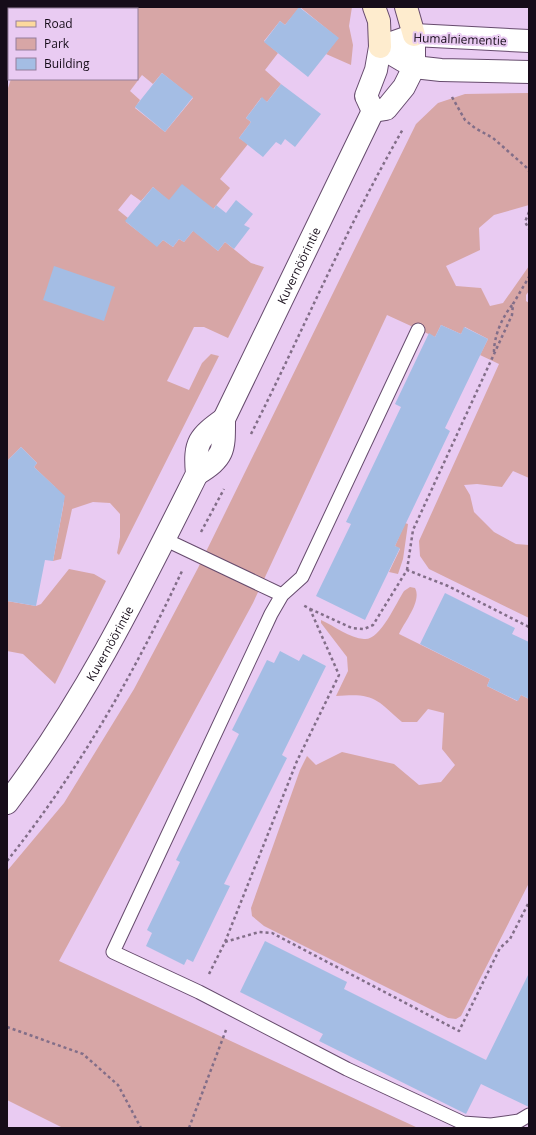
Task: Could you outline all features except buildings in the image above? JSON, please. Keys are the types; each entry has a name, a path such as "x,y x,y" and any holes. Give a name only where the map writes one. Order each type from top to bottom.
{"main road":[{"path":"374,7 379,21 380,47"},
{"path":"406,7 414,35"}],"street":[{"name":"Humalniementie","path":"380,47 414,35 529,41"},
{"path":"414,35 414,68 404,87 386,109 373,111 366,96 376,70 380,47 414,68 529,72"},
{"name":"Kuvernöörintie","path":"7,803 59,730 104,657 197,474 215,463 224,445 224,419 373,111"}],"lane":[{"path":"418,330 302,577 282,595 271,614 113,952 199,992 347,1069 463,1123 491,1125 519,1121 529,1114"},
{"path":"164,539 282,595"}],"path":[{"path":"448,96 454,98 464,120 493,138 529,171"},
{"path":"529,212 525,222 529,229"},
{"path":"494,355 494,340 508,310 529,277"},
{"path":"282,595 352,628 364,630 373,625 407,570 413,530 512,315 513,304"},
{"path":"407,570 448,586 529,627"},
{"path":"199,992 225,942 297,761 339,675 310,609"},
{"path":"225,942 259,932 272,933 459,1031 500,948 510,939 529,902"},
{"path":"189,1128 233,1011"},
{"path":"7,1027 83,1054 118,1085 141,1128"}],"green space":[{"path":"33,7 300,7 285,25 280,21 264,41 278,53 265,70 281,84 267,102 261,98 246,118 251,122 239,138 248,144 220,179 230,188 195,232 218,251 225,242 251,263 264,267 228,338 204,327 194,327 167,381 189,390 202,363 211,354 219,356 119,555 117,553 120,537 120,514 110,503 93,502 72,509 61,559 53,561 64,502 45,498 55,487 34,467 37,463 21,447 7,461 7,91 11,80 138,80 138,8","holes":["162,73 193,98 165,132 135,108 140,100 130,91 142,75 153,84","153,187 197,226 184,242 179,239 173,247 163,240 157,246 126,222 128,218 118,210 131,194 141,201"]},
{"path":"300,7 352,7 349,26 353,45 351,65 326,54 338,38"},
{"path":"529,93 529,205 494,215 479,228 480,250 446,266 456,286 481,288 490,306 503,303 529,266 529,291 526,295 526,301 529,303 529,478 513,471 502,487 477,484 464,485 470,495 474,512 494,532 516,544 529,545 529,618 429,569 420,556 419,541 499,364 480,355 488,339 465,327 461,334 441,325 435,337 387,315 253,603 59,961 418,1128 63,1128 7,1100 7,871 64,803 134,689 198,568 416,124 438,103 465,94"},
{"path":"405,523 408,524 403,559 398,574 389,572 400,549 395,546"},
{"path":"69,569 94,574 106,581 55,684 23,654 7,651 7,601 36,606 41,604"},
{"path":"410,587 415,588 417,593 415,605 399,634 490,679 487,686 517,701 521,695 529,699 529,883 461,1016 456,1019 448,1018 264,926 252,916 251,908 300,770 307,756 316,765 342,752 394,764 419,785 441,782 455,765 442,749 444,713 428,709 417,722 402,722 386,707 373,699 359,695 336,696 348,671 347,657 321,623 321,620 353,636 364,639 370,638 382,628 404,591"}]}
